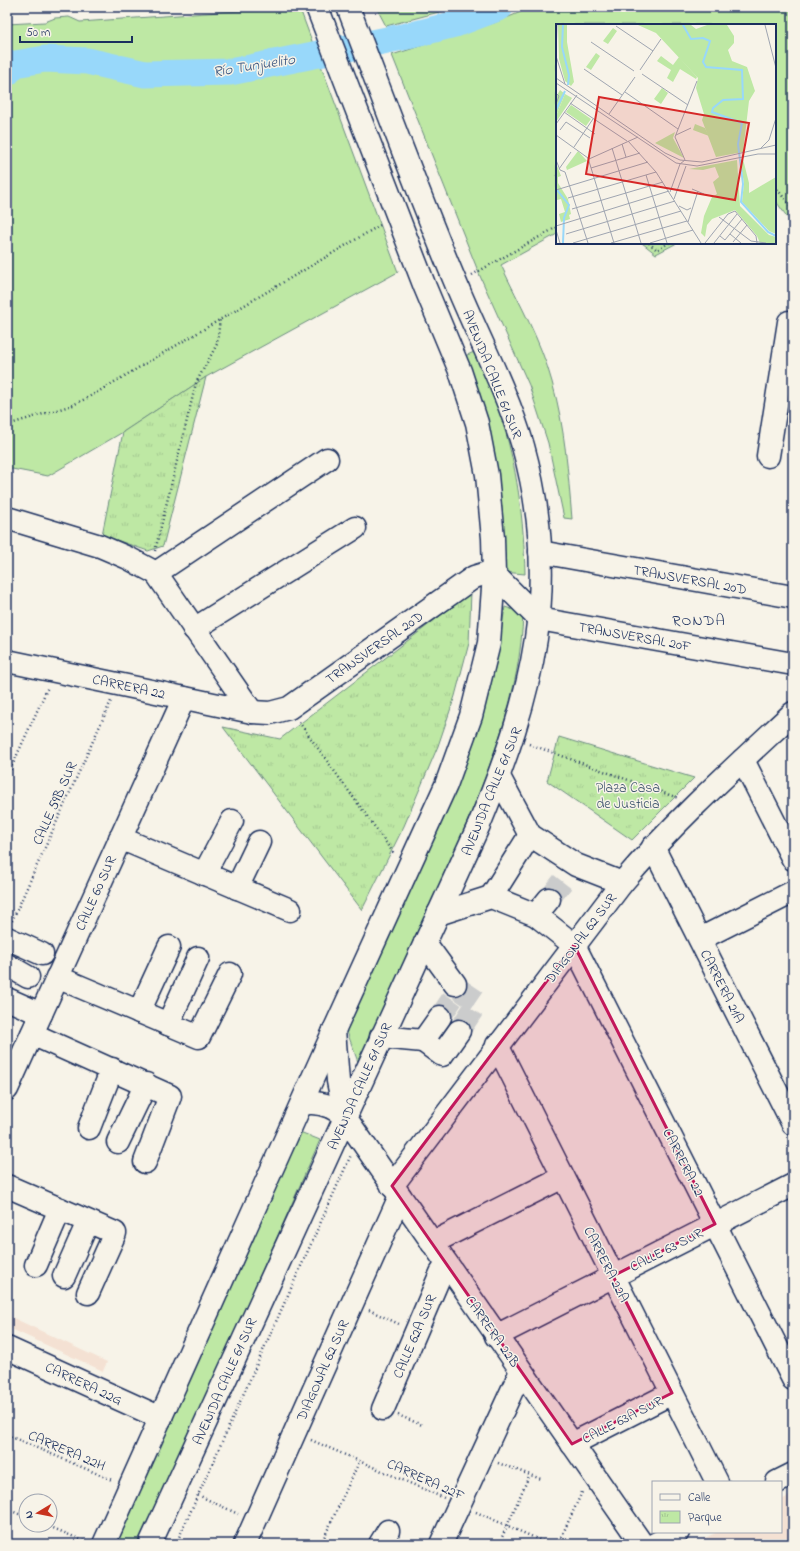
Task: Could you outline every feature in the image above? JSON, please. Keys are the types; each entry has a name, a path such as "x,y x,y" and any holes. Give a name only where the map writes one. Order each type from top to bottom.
{"street":[{"path":"104,1544 334,1030 446,785 471,716 488,650 494,574 491,502 477,423 460,371 317,7"},
{"name":"AVENIDA CALLE 61 SUR","path":"150,1544 380,1037 425,943 499,777 513,738 532,665 539,619 540,552 534,497 522,445 505,396 456,285 348,7"},
{"path":"768,456 786,390 789,322"},
{"path":"156,574 327,459"},
{"path":"7,518 100,546 128,558 156,574 252,712"},
{"path":"194,629 355,528"},
{"name":"TRANSVERSAL 20D","path":"540,552 793,597"},
{"name":"TRANSVERSAL 20D","path":"252,712 270,713 289,708 474,577 487,573 494,574"},
{"path":"494,574 539,619"},
{"name":"TRANSVERSAL 20F","path":"539,619 793,664"},
{"name":"CARRERA 22","path":"7,661 252,712"},
{"name":"CALLE 60 SUR","path":"7,1089 184,698"},
{"name":"DIAGONAL 62 SUR","path":"245,1544 352,1303 396,1191 497,1046 622,882 653,847 695,804 793,713"},
{"path":"743,760 793,859"},
{"path":"499,777 530,835 572,870 622,882"},
{"path":"204,874 232,821"},
{"path":"491,897 530,835"},
{"path":"120,838 290,910"},
{"path":"237,888 259,842"},
{"name":"CARRERA 21A","path":"653,847 793,1124"},
{"path":"700,939 793,892"},
{"path":"438,914 491,897 542,907 574,945"},
{"path":"9,930 42,954"},
{"path":"425,943 455,984"},
{"name":"CARRERA 22","path":"574,945 793,1379"},
{"path":"139,1012 169,947"},
{"path":"168,1024 198,958"},
{"path":"7,965 28,977"},
{"path":"58,977 199,1037 230,974"},
{"path":"7,1000 41,1014"},
{"path":"423,1041 440,1017"},
{"name":"CARRERA 22B","path":"334,1030 338,1081 345,1117"},
{"path":"380,1037 423,1041 442,1055 459,1031"},
{"path":"32,1034 170,1096 145,1162"},
{"name":"CARRERA 22A","path":"497,1046 716,1481"},
{"path":"89,1128 112,1069"},
{"path":"118,1142 146,1084"},
{"name":"CARRERA 22B","path":"302,1104 319,1103 338,1111 345,1117 642,1544"},
{"path":"432,1243 564,1177"},
{"name":"CALLE 63 SUR","path":"496,1336 793,1185"},
{"path":"7,1186 115,1233 88,1293"},
{"path":"36,1265 60,1209"},
{"path":"64,1276 88,1222"},
{"name":"CALLE 62A SUR","path":"383,1409 416,1331 447,1264"},
{"name":"CARRERA 22G","path":"7,1348 161,1418"},
{"path":"441,1544 521,1371"},
{"name":"CALLE 63A SUR","path":"572,1444 672,1393"},
{"path":"780,1481 793,1474"},
{"path":"655,1544 676,1533"}],"path":[{"path":"776,187 793,210"},
{"path":"7,425 73,405 84,400 384,222"},
{"path":"456,285 556,228"},
{"path":"650,244 657,250 667,244"},
{"path":"156,574 154,549 196,383 217,344 220,318"},
{"path":"7,777 55,671"},
{"name":"CALLE 59B SUR","path":"9,930 119,684"},
{"path":"289,708 407,872"},
{"path":"513,738 695,804"},
{"path":"176,1544 351,1154"},
{"path":"352,1303 416,1331"},
{"name":"CARRERA 22F","path":"295,1433 360,1460 549,1544"},
{"name":"CARRERA 22H","path":"7,1435 118,1483"},
{"path":"482,1455 529,1476 541,1479"},
{"path":"321,1544 360,1460"},
{"path":"499,1544 529,1476"},
{"path":"558,1544 583,1489"},
{"path":"198,1495 255,1522"},
{"path":"7,1508 18,1513"},
{"path":"58,1530 90,1544"}],"highlighted area":[{"path":"574,945 715,1224 613,1276 672,1393 572,1444 392,1186"}],"shaded area":[{"path":"7,1315 107,1362 103,1371 7,1327"},
{"path":"793,1494 793,1544 693,1544 715,1533 782,1533 782,1500"}],"green space":[{"path":"376,7 458,7 386,26"},
{"path":"533,7 793,7 793,225 776,201 776,24 556,24 556,235 501,265 536,337 552,382 563,433 572,519 564,518 548,443 529,385 480,276 392,55 494,23"},
{"path":"300,9 398,272 206,377 123,432 48,476 7,468 7,24 45,22 55,18 69,17 80,22 220,12"},
{"path":"643,244 675,244 656,254"},
{"path":"474,352 497,406 511,453 521,513 525,574 503,572 503,523 498,473 479,398 465,356"},
{"path":"206,377 163,546 148,551 102,535 123,432"},
{"path":"471,592 469,643 455,696 438,746 404,826 362,910 223,727 280,739"},
{"path":"505,607 523,613 521,642 517,672 510,701 493,757 448,867 358,1062 346,1029 466,763 483,716 497,659"},
{"name":"Plaza Casa de Justicia","path":"559,737 694,778 632,840 547,781"},
{"path":"300,1132 320,1140 141,1544 115,1544"}],"waterway":[{"name":"Río Tunjuelito","path":"7,73 15,64 45,59 87,61 145,74 230,72 412,35 455,24 500,7"}],"tunnel":[{"path":"549,899 567,876"},
{"path":"440,1017 459,989 478,1002 459,1031"}],"district":[{"name":"RONDA","path":"699,620"}]}
